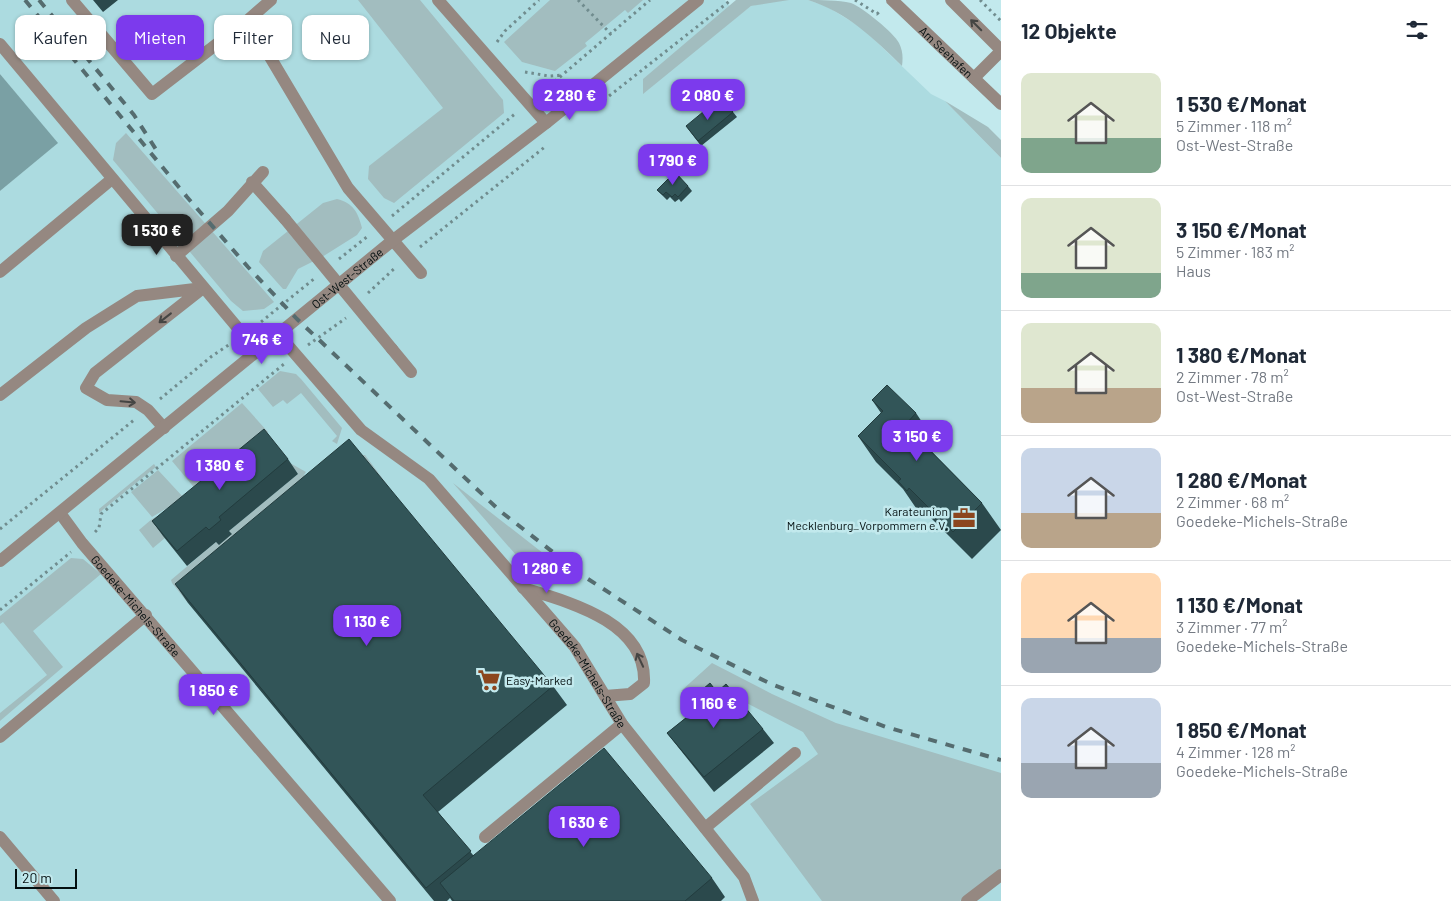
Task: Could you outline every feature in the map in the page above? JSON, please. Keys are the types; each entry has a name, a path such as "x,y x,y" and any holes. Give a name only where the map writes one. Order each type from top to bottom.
{"street":[{"path":"72,0 152,94 214,46"},
{"path":"254,15 270,0"},
{"path":"438,0 546,123"},
{"name":"Ost-West-Straße","path":"0,562 392,241 546,123 698,0"},
{"name":"Am Seehafen","path":"892,0 1001,104"},
{"path":"951,0 1001,50 974,78"},
{"path":"0,44 176,256 258,351"},
{"path":"272,60 348,188 421,273"},
{"path":"176,256 228,211 252,182 263,172"},
{"path":"0,272 112,179"},
{"path":"252,182 285,219 411,372"},
{"path":"0,395 86,328 137,296 203,288"},
{"path":"164,428 148,410 136,402 107,400 86,388 94,373 203,288"},
{"name":"Goedeke-Michels-Straße","path":"278,334 361,430 429,479 575,647 622,724 744,877 753,901"},
{"name":"Goedeke-Michels-Straße","path":"60,513 82,543 146,615 390,901"},
{"path":"524,588 570,603 612,623 632,644 644,669 644,683 630,694 605,696"},
{"path":"0,737 146,615"},
{"path":"486,837 622,724"},
{"path":"705,828 795,753"},
{"path":"0,838 54,901"},
{"path":"967,901 1001,875"}],"path":[{"path":"496,43 505,31 539,0"},
{"path":"578,0 610,34"},
{"path":"855,0 877,14"},
{"path":"980,0 1001,21"},
{"path":"490,36 501,50"},
{"path":"523,72 548,76 564,75"},
{"path":"0,610 99,528"}],"shaded area":[{"path":"0,0 725,0 738,16 751,6 777,0 808,0 826,6 862,28 931,94 945,101 1001,158 1001,901 0,901 0,191 57,143 0,74"},
{"path":"358,0 420,0 503,100 504,113 394,203 384,198 368,179 369,166 443,108"},
{"path":"550,0 643,0 628,13 625,10 585,43 587,46 555,71 522,62 504,42"},
{"path":"736,0 789,0 751,6 643,94 643,79"},
{"path":"808,0 830,0 851,3 870,15 885,27 899,43 903,57 902,66 859,27 835,11"},
{"path":"0,74 58,143 0,191"},
{"path":"945,101 988,127 1001,140 1001,158"},
{"path":"126,133 274,302 264,309 243,311 231,301 113,160 116,143"},
{"path":"337,199 347,203 354,209 359,217 362,228 357,235 322,257 298,269 286,289 283,289 259,262 263,251 323,203"},
{"path":"280,371 296,374 342,428 337,444 332,441 337,436 301,393 287,404 283,400 273,407 258,389"},
{"path":"242,403 268,432 197,491 172,461"},
{"path":"360,455 365,455 389,487 387,489 188,603 172,583 171,580 216,542 219,544 229,531 298,474 290,463 306,472 304,475 316,488"},
{"path":"154,464 156,467 99,513 99,509"},
{"path":"158,470 184,498 152,517 131,492"},
{"path":"453,483 548,557 530,571"},
{"path":"185,502 165,538 153,548 139,530 152,519"},
{"path":"71,558 83,559 101,574 33,631 63,667 0,721 0,713 47,675 3,622 0,624 0,616"},
{"path":"712,663 772,694 836,723 1001,773 1001,869 960,901 822,901 750,804 818,754 803,732 733,696 681,691"}],"building":[{"path":"715,102 722,110 727,105 733,112 698,141 686,126"},
{"path":"675,172 688,186 678,197 675,194 672,197 666,192 663,195 657,190"},
{"path":"887,385 916,413 905,425 982,503 953,532 909,488 907,491 898,481 901,479 858,436 883,411 872,400"},
{"path":"264,429 288,459 219,517 221,520 209,530 206,527 177,551 152,521"},
{"path":"349,439 553,686 423,795 471,851 426,888 175,584"},
{"path":"710,683 717,692 726,684 763,729 704,777 667,733 697,709 689,701"},
{"path":"604,748 712,878 685,901 454,901 440,883"}],"railway":[{"path":"25,0 187,197 248,267 297,319 500,511 585,577 682,640 771,684 886,727 1001,760"},
{"path":"39,0 134,115 157,151"}],"place":[{"name":"Karateunion Mecklenburg_Vorpommern e.V.","path":"964,518"},
{"name":"Easy-Marked","path":"489,680"}]}
